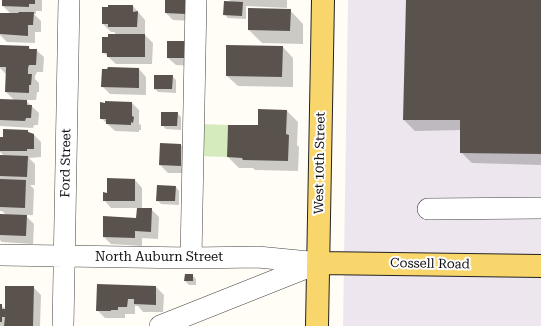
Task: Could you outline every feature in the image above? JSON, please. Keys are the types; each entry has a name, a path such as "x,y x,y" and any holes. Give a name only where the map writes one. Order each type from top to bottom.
{"main road":[{"name":"West 10th Street","path":"317,326 323,0"},
{"name":"Cossell Road","path":"318,263 541,266"}],"street":[{"name":"Ford Street","path":"63,326 69,0"},
{"path":"191,258 196,0"},
{"path":"428,208 541,208"},
{"name":"North Auburn Street","path":"0,255 191,258 258,257 318,263"},
{"path":"160,326 318,263"}],"shaded area":[{"path":"348,0 541,0 541,326 343,326"}],"green space":[{"path":"200,124 228,125 227,157 199,156"}],"building":[{"path":"2,0 35,0 35,4 29,4 29,7 2,6"},
{"path":"165,0 187,0 186,14 165,13"},
{"path":"406,0 541,0 541,154 460,153 460,120 403,120"},
{"path":"224,1 243,2 242,16 223,15"},
{"path":"108,5 133,5 133,12 138,11 137,27 108,27 108,24 102,24 102,7 108,7"},
{"path":"248,8 291,9 290,31 248,30"},
{"path":"34,12 33,25 28,25 28,36 0,34 0,13"},
{"path":"108,34 145,34 145,57 107,57 107,53 102,53 102,37 108,37"},
{"path":"167,41 188,41 188,58 167,58"},
{"path":"0,45 29,46 29,49 37,49 36,65 29,65 28,68 28,74 32,74 31,85 29,85 29,93 5,92 6,67 0,67"},
{"path":"226,45 283,46 282,77 226,76"},
{"path":"108,67 139,68 139,88 101,87 102,69 107,69"},
{"path":"154,75 173,75 172,89 154,89"},
{"path":"0,99 27,100 27,105 32,105 31,118 26,118 25,121 0,120"},
{"path":"105,101 132,102 132,116 134,117 133,123 131,122 131,125 106,124 106,119 100,119 100,102 105,103"},
{"path":"258,109 287,110 286,134 289,135 288,161 243,160 242,158 227,157 228,125 258,125"},
{"path":"161,112 178,112 177,126 161,126"},
{"path":"3,129 28,130 28,132 34,134 34,149 27,149 27,151 0,151 0,137 3,137"},
{"path":"160,143 181,144 181,166 159,165"},
{"path":"0,155 28,156 27,177 0,176"},
{"path":"107,178 135,179 135,201 103,201 103,192 107,193"},
{"path":"0,179 26,180 25,208 0,207"},
{"path":"157,185 176,186 175,201 156,201"},
{"path":"137,208 152,208 151,232 135,231 135,238 103,237 103,216 136,218"},
{"path":"0,214 27,215 26,236 0,235"},
{"path":"185,274 193,274 193,281 184,281"},
{"path":"97,284 156,286 156,305 134,304 134,299 128,299 127,307 118,307 118,310 111,311 96,311"},
{"path":"5,286 34,286 33,326 4,326 5,317 2,317 2,322 0,322 0,304 2,304 2,309 5,309"}]}
